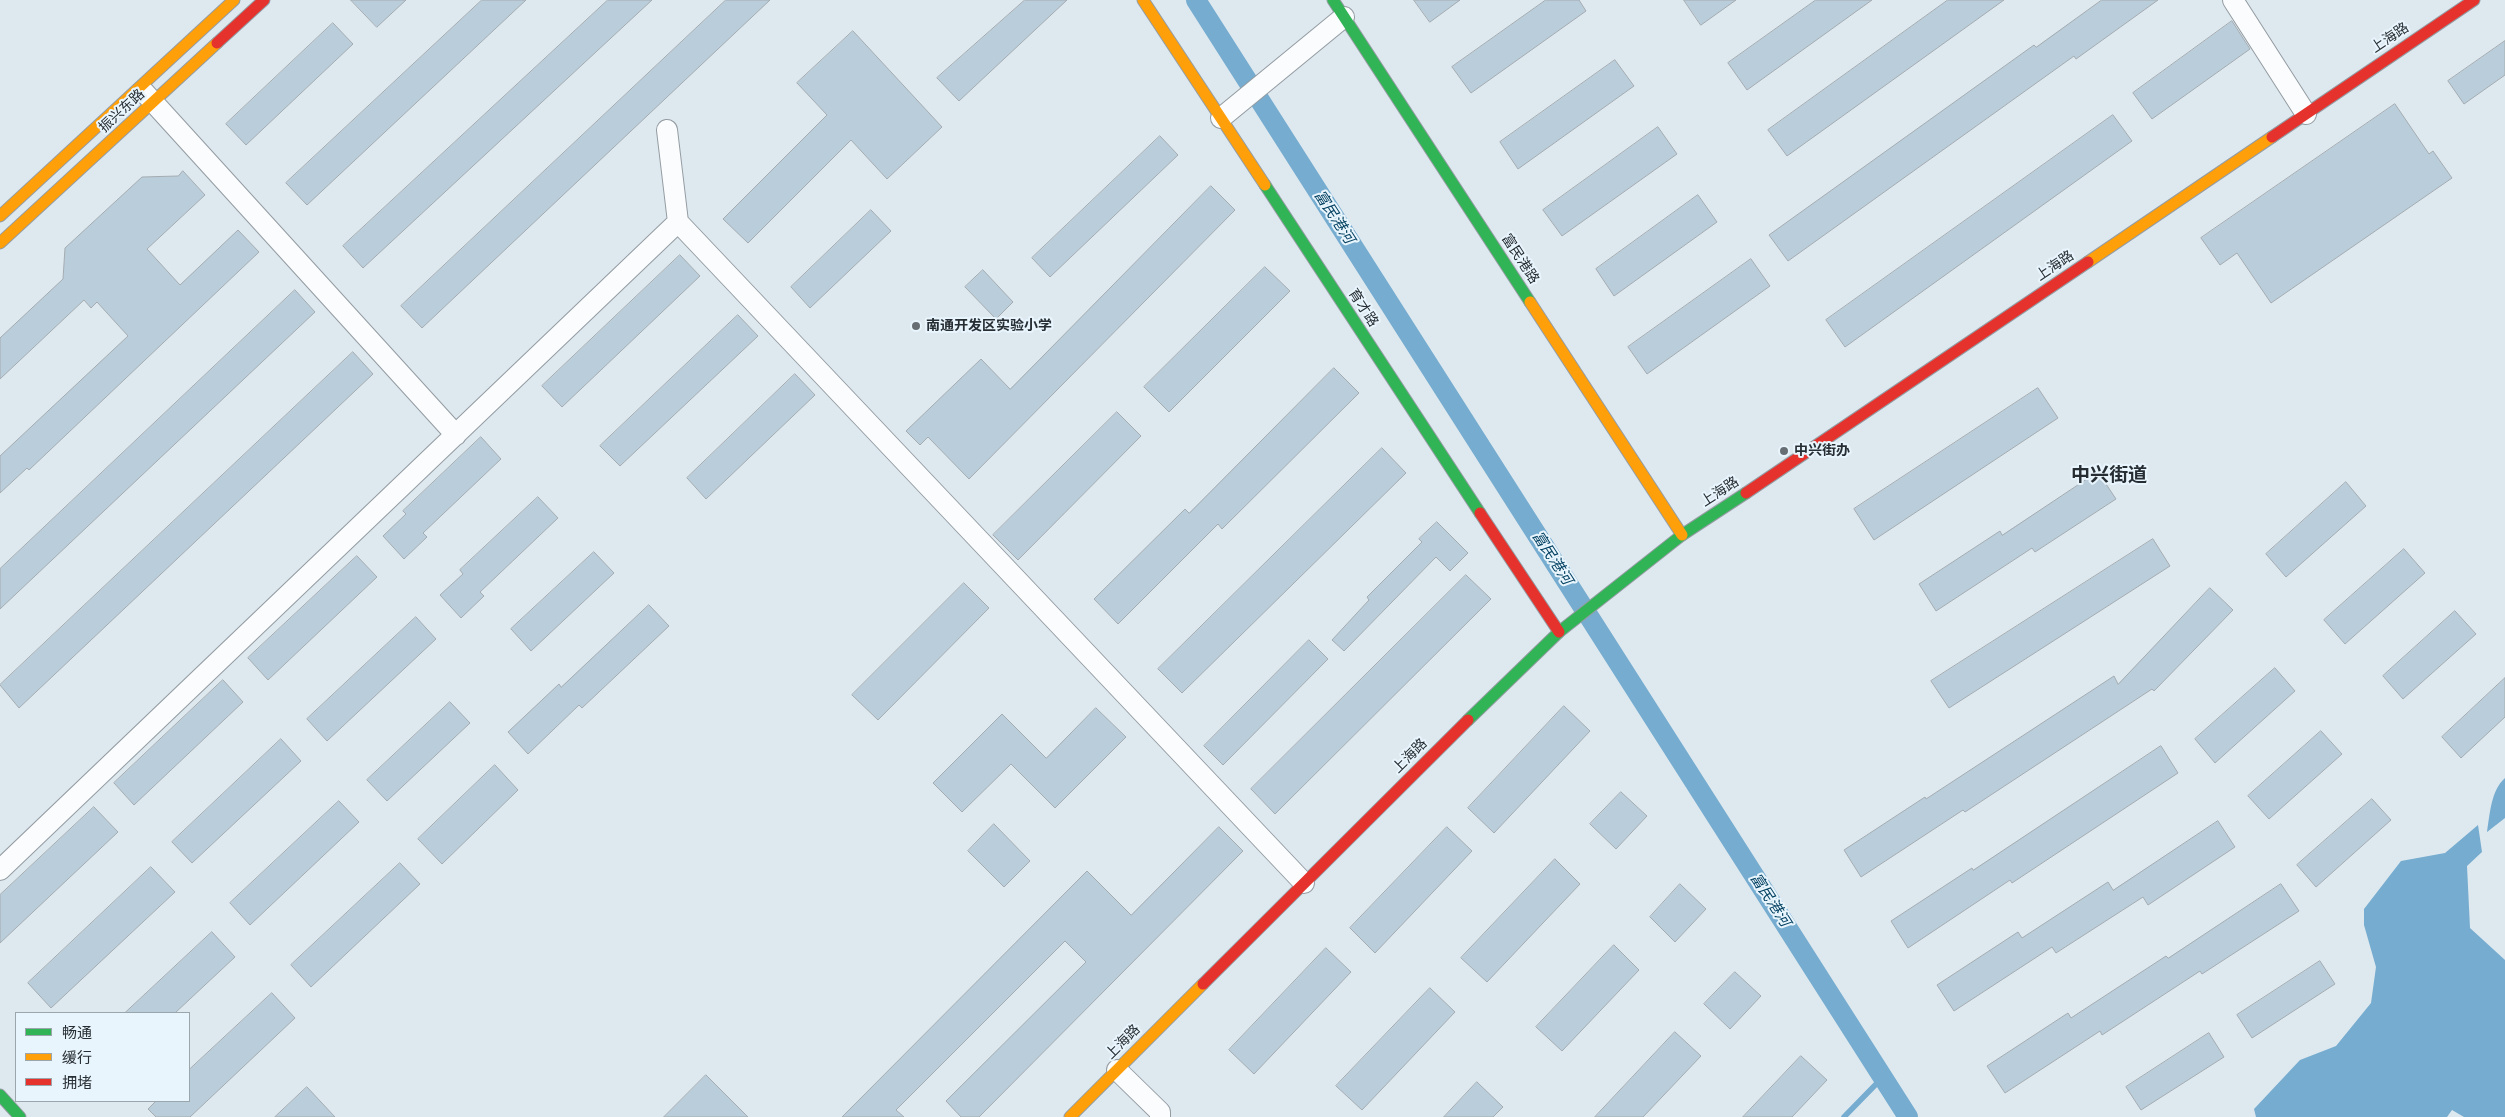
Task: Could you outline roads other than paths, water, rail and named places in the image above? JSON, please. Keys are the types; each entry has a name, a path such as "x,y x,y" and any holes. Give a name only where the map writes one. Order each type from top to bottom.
{"street":[{"name":"振兴东路","path":"0,216 234,0"},
{"name":"振兴东路","path":"0,243 264,0"},
{"name":"育才路","path":"1143,0 1559,632"},
{"path":"2233,0 2306,114"},
{"name":"上海路","path":"1070,1117 1521,667 1559,632 1682,535 1810,451 2474,0"},
{"path":"1221,118 1308,46 1338,8"},
{"name":"富民港路","path":"1338,8 1682,535"},
{"path":"140,87 152,104 456,435"},
{"path":"668,130 678,222 1304,883"},
{"path":"0,870 678,222"},
{"path":"1117,1070 1160,1112 1160,1117"},
{"path":"0,1096 20,1117"}],"water":[{"path":"2505,778 2505,818 2487,832 2494,796 2500,783"},
{"path":"2478,825 2482,852 2467,866 2470,928 2505,960 2505,1117 2464,1117 2452,1110 2447,1117 2256,1117 2254,1109 2300,1060 2336,1046 2371,1003 2376,967 2364,925 2364,909 2401,861 2445,853"}],"waterway":[{"name":"富民港河","path":"1196,0 1908,1117"},
{"path":"1844,1117 1883,1077"}],"place":[{"name":"南通开发区实验小学","path":"916,326"},
{"name":"中兴街办","path":"1784,451"}],"district":[{"name":"中兴街道","path":"2109,476"}]}
